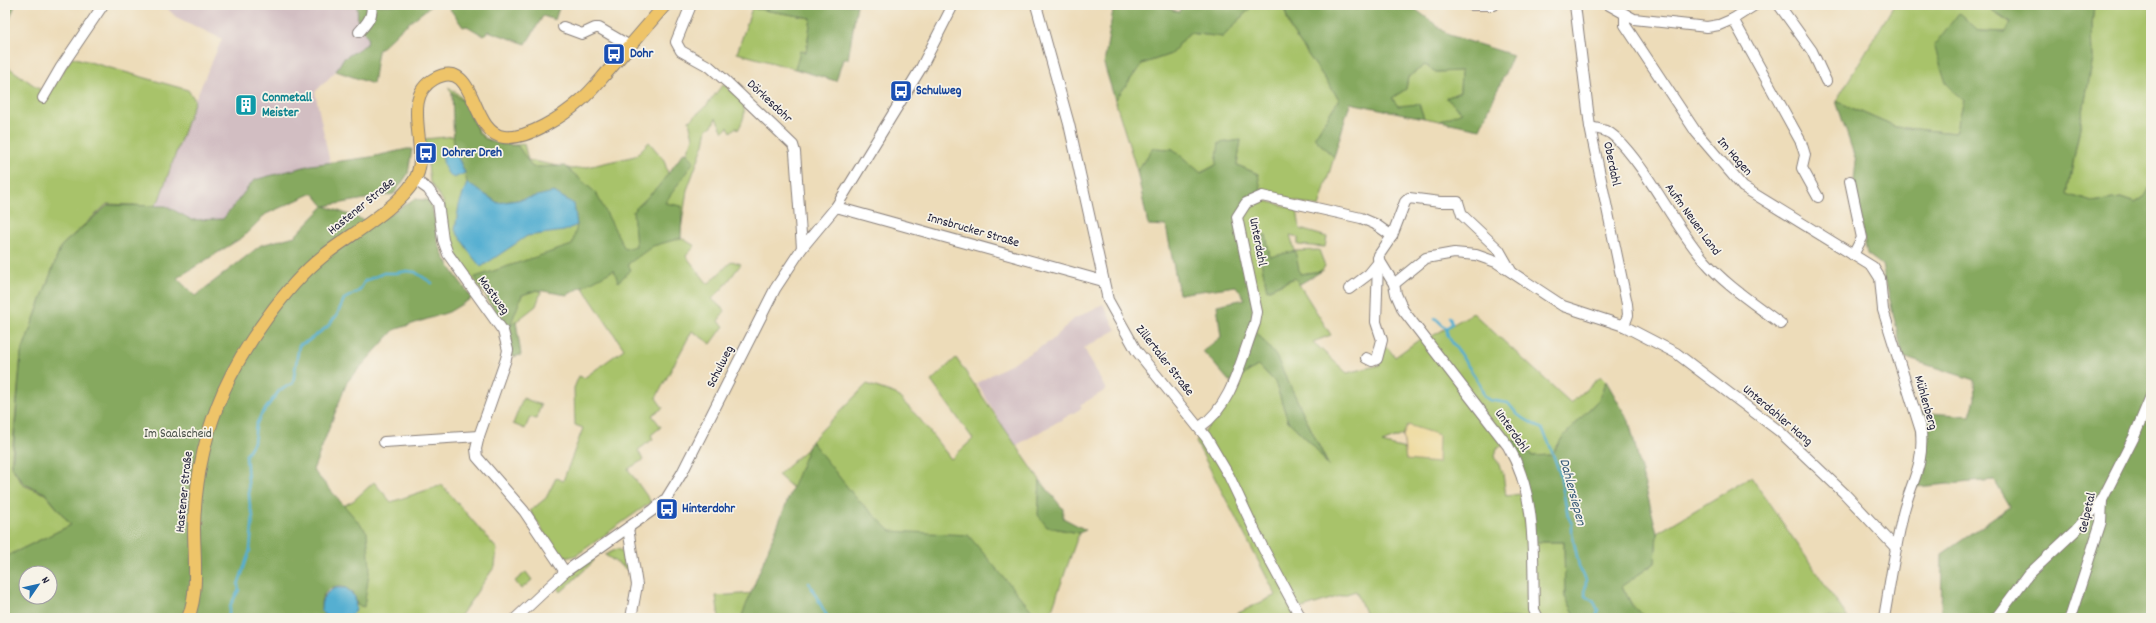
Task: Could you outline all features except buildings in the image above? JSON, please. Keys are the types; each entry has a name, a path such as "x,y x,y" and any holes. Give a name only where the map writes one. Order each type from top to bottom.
{"main road":[{"name":"Hastener Straße","path":"188,618 194,597 194,527 198,477 202,453 224,389 264,324 294,284 322,257 402,196 415,180 420,156 417,108 420,96 432,80 444,75 452,75 460,78 466,84 480,118 488,130 505,138 521,137 556,118 581,101 665,5"}],"street":[{"path":"43,98 61,67 103,5"},
{"path":"359,32 369,21 372,10 371,5"},
{"name":"Dörkesdohr","path":"691,5 676,42 677,47 681,52 710,67 728,82 792,144 795,152 802,248"},
{"name":"Schulweg","path":"628,528 666,499 682,473 775,289 802,248 836,207 921,68 953,5"},
{"name":"Zillertaler Straße","path":"1036,5 1069,124 1108,300 1136,350 1200,427 1229,476 1263,548 1301,618"},
{"path":"1471,5 1494,5"},
{"name":"Oberdahl","path":"1575,5 1590,127 1627,304 1628,316 1624,326"},
{"path":"1609,5 1625,15 1634,18 1707,27 1720,25 1733,19 1755,5"},
{"path":"1779,5 1812,51 1826,81"},
{"name":"Im Hagen","path":"1625,15 1626,25 1662,84 1696,132 1743,187 1873,267"},
{"path":"1733,19 1801,142 1805,155 1802,168 1818,197"},
{"path":"563,27 582,34 595,28 600,28 630,46"},
{"name":"Aufm Neuen Land","path":"1590,127 1603,130 1615,136 1642,170 1674,221 1704,260 1719,275 1781,324"},
{"name":"Mastweg","path":"415,180 434,196 438,203 443,240 448,254 503,332 506,340 508,350 506,359 479,436 476,449 477,457 524,512 565,572"},
{"path":"1850,181 1862,238 1853,255"},
{"name":"Unterdahl","path":"1200,427 1218,412 1226,400 1255,323 1257,312 1237,217 1246,202 1263,196 1361,218 1375,224 1392,236"},
{"path":"1349,289 1369,274 1392,236 1406,199 1413,198 1440,202 1458,202 1458,207 1462,215 1499,250 1511,271"},
{"name":"Innsbrucker Straße","path":"836,207 1103,281"},
{"path":"1394,284 1426,258 1441,254 1467,253 1488,258 1511,271 1529,286 1563,306 1624,326"},
{"path":"1366,358 1372,361 1377,359 1382,344 1382,336 1376,322 1378,261"},
{"name":"Unterdahl","path":"1378,261 1394,284 1396,294 1403,310 1508,446 1519,466 1527,489 1531,514 1534,610 1538,618"},
{"name":"Mühlenberg","path":"1873,267 1880,278 1883,310 1921,431 1922,446 1920,466 1903,513 1884,618"},
{"name":"Unterdahler Hang","path":"1624,326 1676,353 1779,431 1844,493 1896,548"},
{"name":"Gelpetal","path":"2070,618 2101,522 2102,500 2134,437 2151,396"},
{"path":"384,442 479,436"},
{"path":"1996,618 2028,575 2075,531 2102,500"},
{"path":"516,618 565,572 628,528 637,585 630,618"}],"shaded area":[{"path":"164,5 357,5 358,25 369,37 367,44 343,59 336,71 315,92 330,163 311,165 254,180 223,219 192,220 166,206 154,206 159,200 195,100 222,39 176,17"},
{"path":"1103,304 1116,330 1084,348 1106,390 1080,405 1082,408 1015,446 977,383 1051,341 1074,319"}],"green space":[{"path":"5,5 15,5 5,32"},
{"path":"357,5 432,5 401,29 378,51 373,84 336,71 343,59 367,44 368,37 358,25"},
{"path":"447,5 560,5 555,20 543,16 526,44 488,31 484,36 467,26 463,27"},
{"path":"753,5 857,5 848,59 843,59 836,81 795,69 800,51 806,52 811,18 752,8"},
{"path":"1119,5 1158,5 1179,12 1182,5 1253,5 1223,37 1189,33 1171,54 1142,64 1115,100 1104,64 1113,10"},
{"path":"1253,5 1283,5 1291,30 1339,99 1314,138 1334,157 1319,207 1259,192 1258,174 1237,165 1241,140 1216,165 1200,173 1173,149 1153,148 1137,171 1115,100 1142,64 1171,54 1189,33 1223,37"},
{"path":"1283,5 1410,5 1449,35 1513,55 1480,129 1440,121 1462,112 1446,98 1460,92 1461,71 1436,72 1425,65 1408,77 1406,89 1392,98 1398,106 1419,104 1424,118 1350,103 1334,157 1314,138 1339,99 1291,30"},
{"path":"1894,5 1984,5 2011,23 2006,32 1979,31 1946,83 1964,101 1955,133 1895,127 1836,101"},
{"path":"1984,5 2094,5 2092,24 2093,59 2067,194 2092,202 2121,198 2135,203 2144,197 2151,185 2151,618 1941,618 1942,554 2010,507 1994,480 1916,487 1922,465 1917,412 1970,416 1975,399 1974,380 1903,357 1882,265 1867,254 1854,181 1856,161 1836,101 1895,127 1955,133 1964,101 1946,83 1934,45 1959,13 1979,31 2006,32 2011,22"},
{"path":"2094,5 2151,5 2151,185 2144,197 2135,203 2121,198 2092,202 2067,195 2093,59 2092,24"},
{"path":"752,8 811,18 806,52 800,52 795,69 737,53"},
{"path":"72,57 188,90 195,100 159,200 154,206 107,204 61,246 21,354 11,466 23,485 45,494 71,525 5,557 5,65 48,95"},
{"path":"1425,65 1436,72 1461,71 1460,92 1446,98 1463,112 1440,121 1424,118 1419,104 1398,107 1392,98 1406,89 1408,77"},
{"path":"723,84 739,99 744,109 744,115 738,130 736,127 731,132 728,127 723,132 716,118 712,126 707,129 704,144 687,190 680,237 695,246 686,256 708,284 732,261 741,264 723,288 712,299 725,311 718,321 724,326 711,344 692,331 656,398 663,408 652,415 661,427 651,435 653,439 638,450 643,460 628,469 651,502 578,554 564,557 560,555 553,547 530,511 546,498 556,478 563,481 583,428 575,425 574,388 579,376 584,378 624,349 575,276 498,278 481,291 462,264 450,242 443,201 430,182 425,139 466,135 457,101 448,87 459,95 482,135 491,142 504,145 524,144 528,160 573,169 587,167 635,156 649,142 664,160 669,177 684,161 693,138 689,121 707,105"},
{"path":"452,92 465,103 478,132 484,138 496,143 518,146 532,167 565,166 596,193 625,249 636,246 633,211 658,187 685,151 694,161 665,203 682,206 681,238 653,246 628,264 631,270 618,282 614,270 567,295 537,290 522,295 510,326 516,321 521,355 512,357 504,328 475,277 572,245 577,225 524,199 498,203 467,183 465,173 454,149"},
{"path":"1241,140 1237,165 1258,174 1262,196 1237,217 1257,312 1253,328 1276,356 1329,467 1313,445 1288,421 1275,382 1259,365 1233,381 1229,381 1203,351 1221,337 1217,305 1245,299 1236,286 1179,294 1166,226 1148,225 1137,171 1153,148 1173,149 1201,173 1216,165 1219,143"},
{"name":"Im Saalscheid","path":"412,149 408,174 394,194 325,206 374,224 414,199 427,200 434,216 437,240 445,259 472,298 449,312 394,330 347,382 313,470 367,532 370,567 364,607 357,605 353,594 346,588 338,587 325,593 321,600 322,609 328,618 5,618 5,557 71,525 45,493 24,484 12,467 21,354 61,246 108,205 166,206 192,220 223,219 254,180 311,165 371,157","holes":["313,193 324,206 295,236 261,245 195,296 177,278 243,237 266,214"]},
{"path":"1254,198 1297,209 1300,229 1327,237 1325,247 1298,245 1298,237 1290,235 1295,251 1319,250 1325,266 1322,271 1300,274 1270,257 1266,235 1256,236 1267,290 1295,278 1331,335 1313,342 1347,373 1380,365 1383,349 1387,347 1395,357 1420,339 1427,339 1473,313 1571,403 1601,376 1606,381 1599,399 1562,438 1552,455 1532,456 1519,439 1497,448 1495,456 1503,474 1506,496 1520,494 1529,542 1564,542 1565,597 1577,618 1535,618 1530,613 1531,618 1367,618 1356,591 1293,611 1296,618 1228,618 1276,595 1196,442 1234,393 1231,383 1259,365 1275,382 1288,421 1313,445 1328,464 1276,357 1253,328 1237,217","holes":["1408,425 1406,460 1405,449 1382,443 1403,435"]},
{"path":"1266,235 1270,257 1295,251 1300,274 1322,271 1300,284 1294,278 1267,290 1256,236"},
{"path":"537,290 541,292 536,306 509,327 522,295"},
{"path":"956,358 1040,480 1039,499 1057,529 1079,533 1049,618 719,618 716,596 766,592 827,518 778,475 813,443 811,441 867,384 896,394 919,418 951,459 973,439 931,381"},
{"path":"1606,381 1629,421 1657,533 1655,563 1622,586 1633,607 1650,618 1577,618 1565,597 1564,542 1532,542 1531,521 1508,444 1519,439 1532,456 1552,455 1562,438 1599,399"},
{"path":"523,398 541,405 536,419 530,417 525,429 513,424"},
{"path":"811,441 856,498 891,531 968,535 1038,618 741,618"},
{"path":"1751,477 1848,618 1650,618 1633,607 1622,586 1655,563 1657,533"},
{"path":"1040,480 1063,509 1063,518 1086,530 1079,533 1047,527 1038,515"},
{"path":"374,482 391,502 442,485 497,549 495,566 459,618 338,618 367,579 335,510 353,501"},
{"path":"617,549 624,552 626,555 631,572 605,555"},
{"path":"591,557 594,561 561,592 556,586"},
{"path":"526,572 532,580 521,589 515,581"}],"sand":[{"path":"1408,425 1439,435 1438,463 1406,460 1403,435"}],"water":[{"path":"447,149 454,149 465,173 454,178 448,173 444,164 442,152"},
{"path":"467,183 498,203 554,192 574,204 577,225 564,231 527,236 481,267 455,230 459,205"},
{"path":"335,588 346,588 355,597 356,610 348,618 327,618 321,611 324,597 328,592"}],"waterway":[{"path":"228,618 231,604 239,590 238,585 250,550 253,516 250,507 246,455 254,442 256,425 261,415 279,391 293,383 299,345 308,341 327,327 337,315 344,299 359,291 365,281 384,273 407,271 415,272 432,283"},
{"path":"1446,328 1452,324 1450,317"},
{"name":"Dahlersiepen","path":"1435,318 1446,328 1448,336 1480,384 1484,396 1489,400 1508,403 1518,415 1542,429 1549,443 1560,474 1568,516 1572,524 1572,533 1579,566 1586,580 1585,596 1594,602 1598,610 1596,618"},
{"path":"809,583 828,618"},
{"path":"2145,618 2151,610"}],"place":[{"name":"Dohr","path":"614,54"},
{"name":"Schulweg","path":"901,91"},
{"name":"Conmetall Meister","path":"246,105"},
{"name":"Dohrer Dreh","path":"426,153"},
{"name":"Hinterdohr","path":"667,509"}]}
